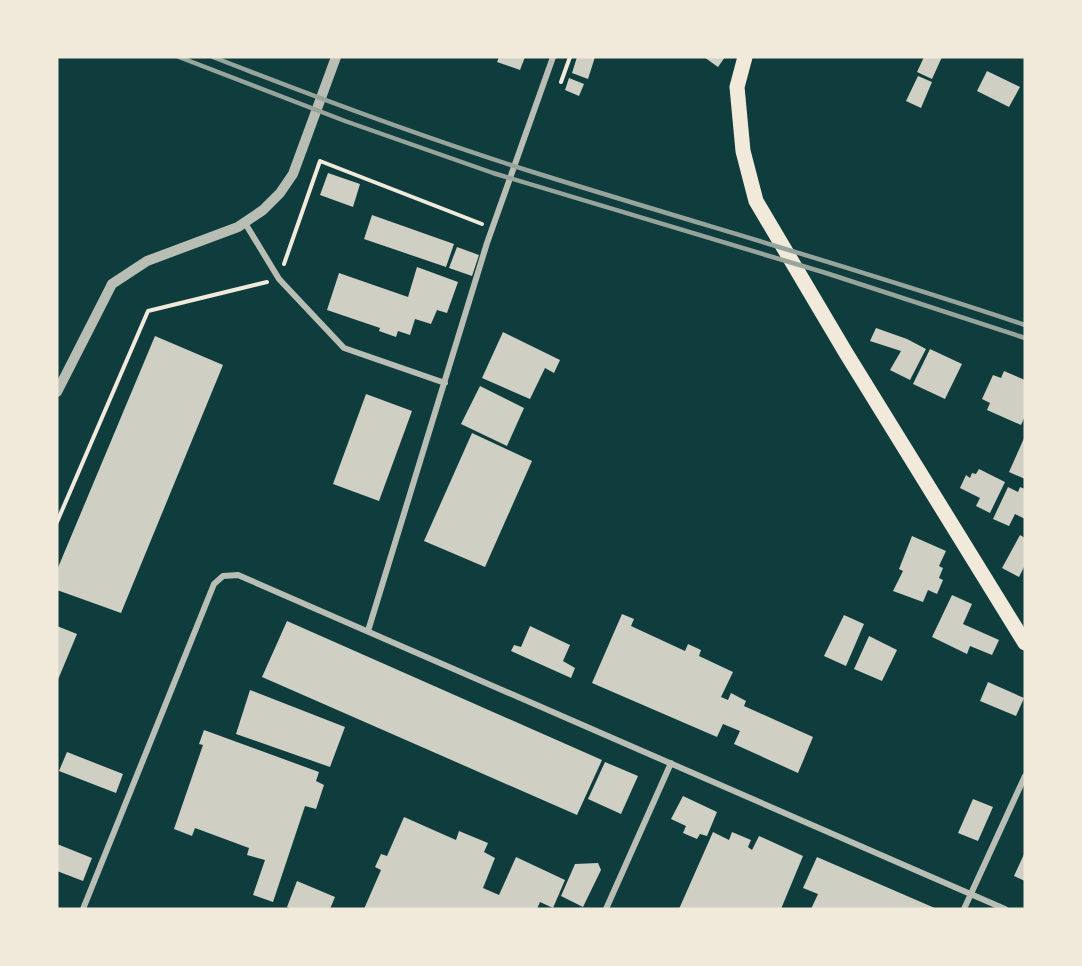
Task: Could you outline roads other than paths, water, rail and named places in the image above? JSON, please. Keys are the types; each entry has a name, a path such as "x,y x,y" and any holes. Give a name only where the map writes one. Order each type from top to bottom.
{"main road":[{"path":"745,57 737,87 743,151 756,201 846,353 1025,643"}],"street":[{"path":"57,392 112,284 147,261 244,223 263,210 280,193 293,174 336,57"},
{"path":"368,631 488,243 553,57"},
{"path":"244,223 279,279 345,348 444,383"},
{"path":"83,909 214,584 222,576 238,575 1005,909"},
{"path":"606,909 671,763"},
{"path":"964,909 1025,776"}],"railway":[{"path":"179,57 345,121 493,173 826,273 1025,338"},
{"path":"213,57 374,118 495,160 842,266 1025,325"}]}
